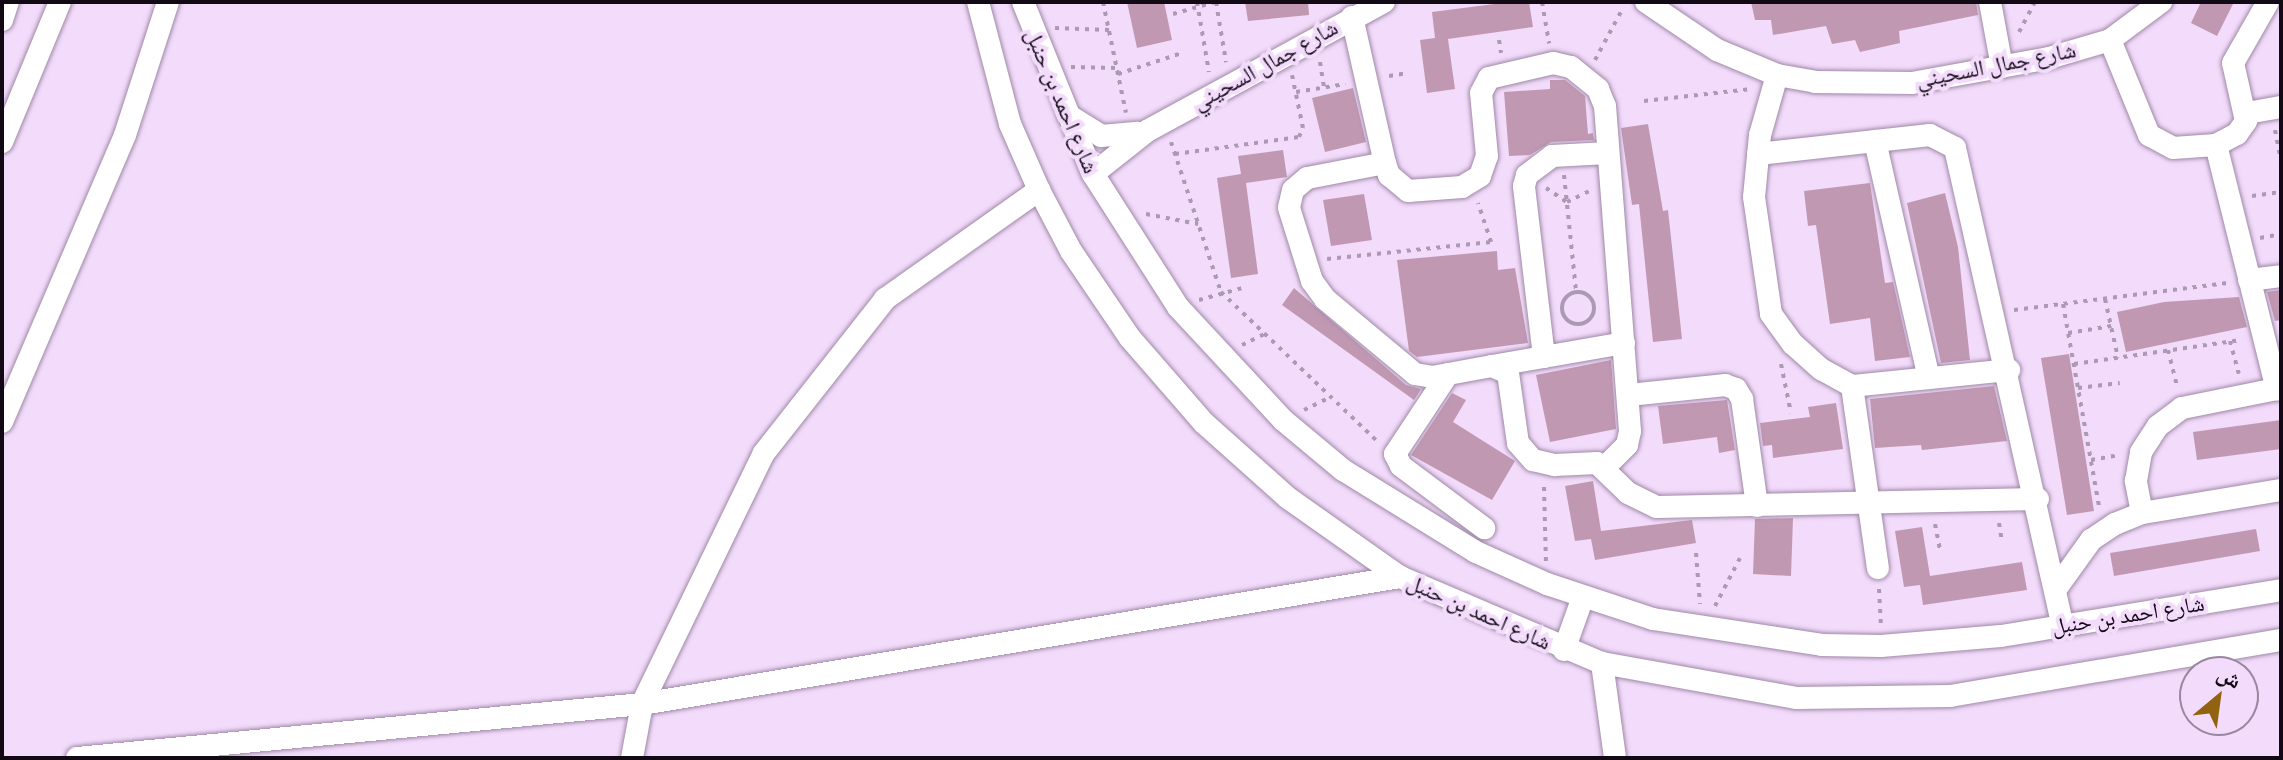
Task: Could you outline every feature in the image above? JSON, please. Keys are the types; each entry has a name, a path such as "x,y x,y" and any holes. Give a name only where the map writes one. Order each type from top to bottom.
{"street":[{"path":"2,20 8,2"},
{"path":"2,142 60,2"},
{"path":"2,422 125,135 168,2"},
{"name":"شارع احمد بن حنبل","path":"978,2 1010,124 1039,190 1071,251 1130,338 1204,423 1288,498 1400,577 1564,650 1602,663 1796,698 1881,699 2019,687 2281,640"},
{"name":"شارع احمد بن حنبل","path":"1023,2 1029,27 1093,174 1178,307 1283,420 1343,470 1408,514 1547,584 1702,630 1777,641 1881,646 2063,626 2281,590"},
{"name":"شارع جمال السحيني","path":"1093,174 1147,129 1287,53 1348,13 1384,2"},
{"name":"شارع جمال السحيني","path":"1646,2 1717,50 1775,81 1912,83 2002,67 2110,40 2161,2"},
{"path":"1990,2 2002,67"},
{"path":"2110,40 2149,135 2173,148 2216,145 2237,134 2247,113 2233,63 2268,2"},
{"path":"1348,13 1389,175 1408,191 1462,187 1485,167 1481,93 1485,82 1553,63 1586,76 1605,106 1629,395 1627,445 1606,466 1544,464 1518,443 1511,377 1492,366"},
{"path":"1775,81 1758,154 1754,197 1771,314 1811,361 1852,386 2009,370"},
{"path":"1063,108 1090,133 1147,129"},
{"path":"2247,113 2276,108"},
{"path":"1758,154 1930,135 1955,148 2058,586 2063,626"},
{"path":"1875,141 1929,378"},
{"path":"2142,513 2136,481 2141,452 2158,426 2182,408 2279,389 2216,145"},
{"path":"1544,357 1524,186 1527,175 1542,160 1608,153"},
{"path":"1385,163 1299,182 1289,208 1304,261 1325,299 1409,370 1423,377 1448,374 1624,343"},
{"path":"632,758 642,704 764,453 885,299 1039,190"},
{"path":"2249,280 2281,276"},
{"path":"1448,374 1395,447 1397,460 1484,528"},
{"path":"1629,395 1725,385 1736,389 1742,399 1757,506"},
{"path":"1852,386 1878,568"},
{"path":"1606,466 1628,493 1657,507 2038,499"},
{"path":"2058,586 2072,561 2104,531 2142,513 2281,490"},
{"path":"77,758 642,704 1400,577"},
{"path":"1564,650 1583,597"},
{"path":"1602,663 1615,758"}],"path":[{"path":"1103,2 1117,71 1147,129 1175,154 1221,292 1397,460"},
{"path":"1173,14 1197,4 1216,2 1221,89"},
{"path":"1542,2 1553,63"},
{"path":"1586,76 1627,2"},
{"path":"1197,4 1221,89"},
{"path":"1029,27 1109,30"},
{"path":"1046,67 1117,71 1182,53"},
{"path":"1175,154 1301,136 1287,53"},
{"path":"1644,101 1775,81"},
{"path":"2276,108 2281,162"},
{"path":"1562,156 1576,292"},
{"path":"1527,175 1567,202"},
{"path":"1567,202 1610,182"},
{"path":"1304,261 1491,242 1486,215 1462,187"},
{"path":"2229,200 2281,192"},
{"path":"1112,208 1198,224"},
{"path":"1995,313 2249,280"},
{"path":"1178,307 1246,287"},
{"path":"1576,292 1587,294 1595,306 1584,324 1569,322 1562,311 1566,297 1576,292"},
{"path":"2105,299 2118,358"},
{"path":"2063,304 2104,531"},
{"path":"2068,333 2111,326"},
{"path":"2074,364 2263,336"},
{"path":"2230,341 2246,395"},
{"path":"2168,350 2182,408"},
{"path":"2078,388 2120,383"},
{"path":"1544,464 1547,584"},
{"path":"1696,553 1702,630"},
{"path":"1702,630 1740,558"},
{"path":"1878,568 1881,646"}],"building":[{"path":"1127,2 1164,2 1172,40 1137,48"},
{"path":"1245,2 1308,2 1309,15 1248,21"},
{"path":"1529,2 1533,27 1448,39 1455,89 1427,93 1420,40 1435,38 1432,12"},
{"path":"1751,2 1976,2 1978,15 1899,31 1900,43 1860,52 1855,40 1832,44 1826,26 1773,35 1771,20 1755,20"},
{"path":"2201,2 2234,2 2217,36 2191,23"},
{"path":"1550,80 1565,80 1585,96 1588,134 1593,133 1594,140 1551,142 1530,155 1509,156 1504,92 1550,89"},
{"path":"1353,88 1366,142 1325,152 1312,98"},
{"path":"1648,124 1663,211 1668,210 1682,339 1653,342 1639,204 1632,205 1621,128"},
{"path":"1283,150 1287,177 1246,183 1258,274 1231,278 1217,178 1241,174 1238,156"},
{"path":"1870,183 1885,283 1893,282 1910,357 1875,361 1870,318 1830,324 1816,225 1808,226 1804,191"},
{"path":"1945,193 1958,247 1970,360 1941,363 1907,203"},
{"path":"1364,194 1372,240 1331,246 1323,200"},
{"path":"1497,251 1498,270 1515,268 1528,343 1417,357 1409,351 1397,260"},
{"path":"1294,288 1406,385 1421,389 1414,400 1282,305"},
{"path":"2281,290 2281,320 2275,321 2267,292"},
{"path":"2239,297 2247,327 2126,352 2117,312 2164,302"},
{"path":"2069,354 2094,511 2067,515 2041,358"},
{"path":"1611,360 1616,429 1550,442 1536,375"},
{"path":"1994,386 2007,441 1922,450 1921,445 1875,448 1870,399"},
{"path":"1452,393 1466,400 1453,422 1515,461 1492,500 1411,455"},
{"path":"1727,400 1735,450 1719,453 1717,437 1663,444 1658,406"},
{"path":"1836,403 1843,449 1773,458 1772,445 1763,446 1760,423 1810,417 1808,407"},
{"path":"2281,420 2281,449 2197,460 2193,432"},
{"path":"1593,481 1601,531 1692,520 1696,543 1595,560 1591,539 1575,541 1565,486"},
{"path":"1793,518 1791,576 1753,574 1755,519"},
{"path":"1922,527 1930,576 2022,562 2027,590 1923,605 1920,585 1904,587 1895,531"},
{"path":"2256,529 2260,551 2114,576 2110,553"}]}
